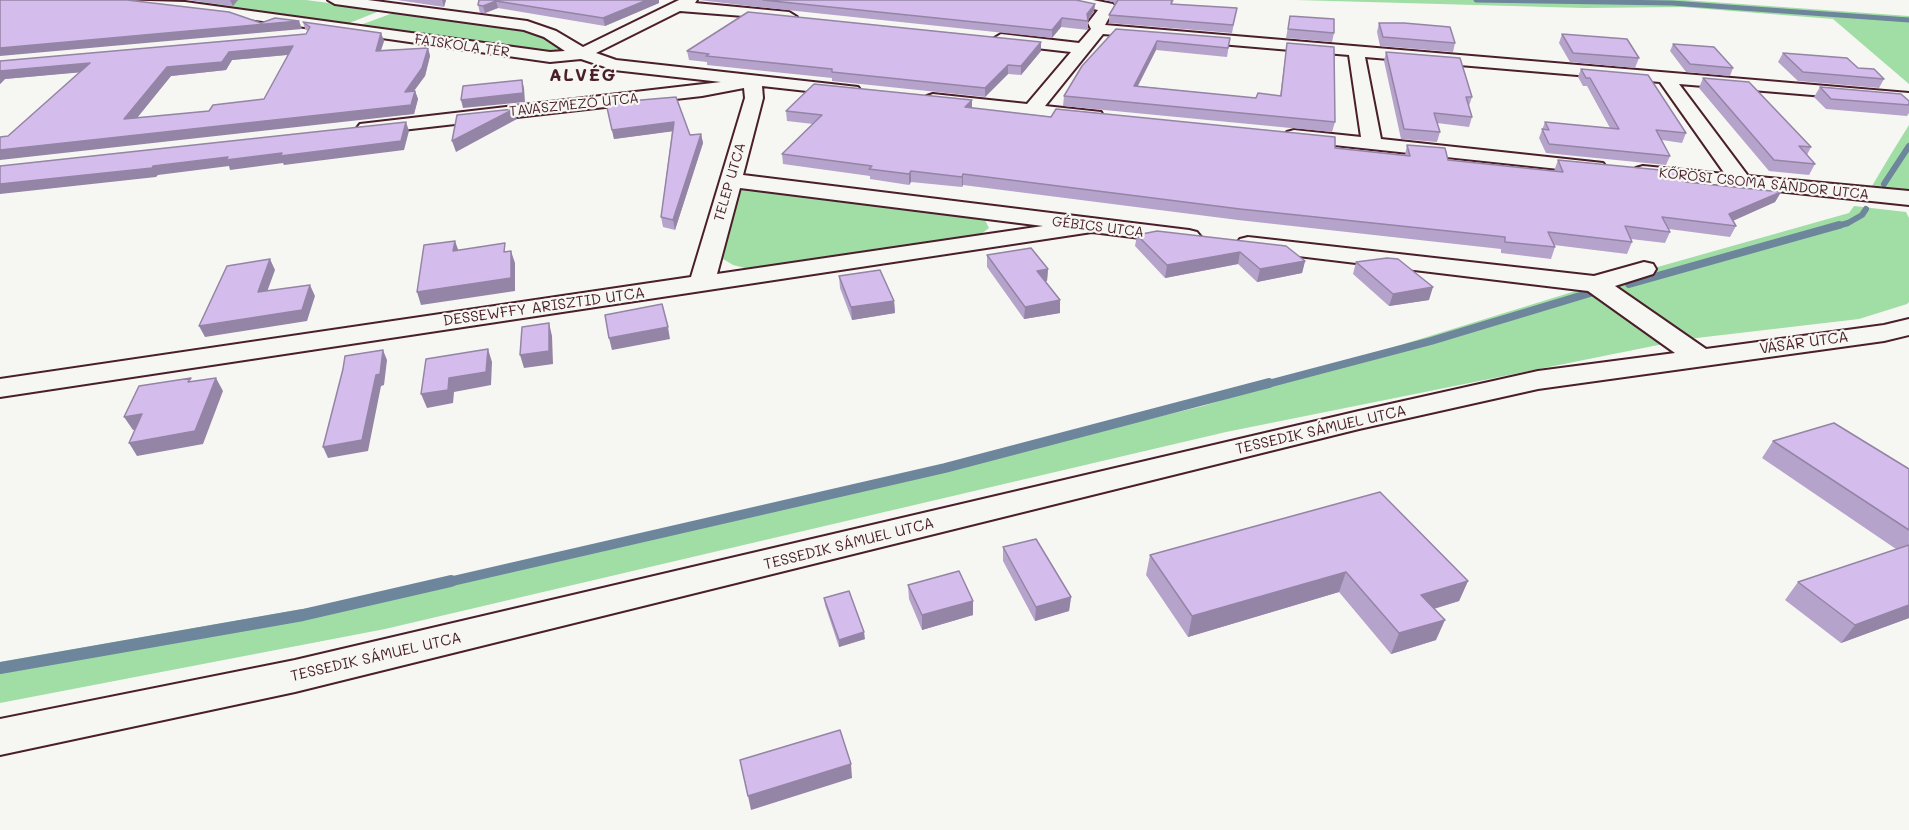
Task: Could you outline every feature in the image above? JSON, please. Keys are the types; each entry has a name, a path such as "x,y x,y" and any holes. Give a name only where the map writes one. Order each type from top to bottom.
{"street":[{"name":"FAISKOLA TÉR","path":"122,0 185,6 528,55 556,57 582,54 618,37"},
{"path":"185,6 202,0"},
{"name":"FAISKOLA TÉR","path":"335,0 618,37"},
{"path":"1068,0 1106,5 1107,8 1096,23 1099,29"},
{"path":"618,37 684,3 803,19"},
{"name":"FAISKOLA TÉR","path":"342,29 398,8"},
{"name":"FAISKOLA TÉR","path":"537,28 582,54"},
{"path":"288,37 323,34 342,29"},
{"path":"1032,110 1099,29"},
{"path":"1099,29 1909,98"},
{"path":"990,38 1083,48"},
{"path":"1356,51 1372,144"},
{"path":"582,54 614,65 869,93"},
{"path":"1665,77 1742,182"},
{"name":"TAVASZMEZŐ UTCA","path":"345,130 702,91 753,81"},
{"name":"TELEP UTCA","path":"702,283 754,98 753,81"},
{"path":"916,98 1114,118"},
{"name":"KŐRÖSI CSOMA SÁNDOR UTCA","path":"1278,135 1909,198"},
{"name":"GÉBICS UTCA","path":"730,180 1087,226 1594,284 1644,269"},
{"name":"DESSEWFFY ARISZTID UTCA","path":"0,387 1087,226"},
{"path":"1594,284 1699,357"},
{"name":"VÁSÁR UTCA","path":"1699,357 1884,333 1909,327"},
{"name":"TESSEDIK SÁMUEL UTCA","path":"0,737 295,676 1359,420 1538,380 1699,357"}],"green space":[{"path":"209,0 306,0 382,10 342,26 198,4"},
{"path":"1296,0 1684,0 1909,16 1909,84 1833,19 1682,7 1584,8"},
{"path":"393,13 528,30 539,34 566,51 565,54 355,27"},
{"path":"1909,125 1909,191 1872,186 1891,154"},
{"path":"747,187 978,217 985,220 989,228 977,237 752,269 745,268 733,265 720,257 737,191"},
{"path":"1854,206 1906,212 1909,218 1909,302 1907,304 1859,319 1688,339 1226,432 385,629 0,703 0,662 394,593 928,473 1203,406 1608,281 1849,213"}],"building":[{"path":"0,0 127,0 229,12 261,23 275,18 299,21 0,48"},
{"path":"479,0 647,0 603,18 496,1 483,6 478,5"},
{"path":"763,0 1076,0 1095,4 1087,14 1088,21 1062,18 1052,30"},
{"path":"1118,0 1172,0 1171,4 1237,8 1233,25 1109,15"},
{"path":"748,12 1041,42 1021,66 1008,65 985,88 832,72 832,69 706,56 709,54 687,51"},
{"path":"1290,16 1334,19 1334,33 1288,29"},
{"path":"303,22 381,33 376,51 428,48 422,68 405,92 415,91 411,105 0,150 0,137 8,136 90,63 0,71 0,61 306,34 310,27","holes":["293,46 264,99 213,105 209,111 124,119 167,67 222,62 229,52"]},
{"path":"1379,23 1450,27 1455,43 1383,37"},
{"path":"1116,29 1230,38 1228,48 1157,41 1134,86 1256,98 1258,93 1281,96 1287,43 1334,47 1335,122 1064,96 1082,66"},
{"path":"1562,34 1627,39 1639,58 1573,53"},
{"path":"1673,44 1714,47 1733,68 1690,64"},
{"path":"1386,52 1460,58 1472,97 1466,97 1472,117 1434,113 1440,132 1404,129"},
{"path":"1783,53 1847,58 1858,68 1874,69 1884,79 1803,72"},
{"path":"1581,69 1648,75 1686,133 1656,130 1670,156 1549,144 1542,129 1549,130 1545,122 1619,129 1590,78 1586,78"},
{"path":"1703,78 1749,82 1811,147 1799,146 1815,164 1774,160"},
{"path":"522,80 523,93 461,100 463,86"},
{"path":"814,84 972,100 965,107 1051,117 1056,109 1335,137 1335,148 1410,156 1407,145 1445,148 1448,160 1563,172 1558,160 1681,172 1686,182 1781,192 1729,214 1736,226 1662,217 1670,232 1625,226 1632,242 1548,232 1555,247 1505,242 1505,237 1240,209 963,174 962,177 911,171 909,174 869,169 872,166 782,154 822,115 786,111"},
{"path":"1820,87 1901,94 1909,101 1909,105 1831,99"},
{"path":"676,97 690,135 701,134 673,220 661,217 674,122 612,130 606,103"},
{"path":"514,109 452,141 457,115"},
{"path":"406,122 401,141 280,156 282,153 226,160 228,157 153,166 152,168 0,184 0,166"},
{"path":"1157,231 1286,246 1305,261 1260,269 1240,252 1167,265 1137,235"},
{"path":"455,241 453,251 505,243 504,252 511,251 511,278 417,292 424,245"},
{"path":"1031,248 1048,269 1037,271 1060,300 1025,307 987,255"},
{"path":"270,259 258,292 310,285 302,310 199,326 227,266"},
{"path":"1398,259 1433,287 1393,294 1356,262"},
{"path":"880,270 894,301 851,307 839,276"},
{"path":"662,304 668,327 609,338 605,315"},
{"path":"549,323 549,351 520,355 522,327"},
{"path":"488,349 486,372 449,378 448,390 421,394 426,359"},
{"path":"383,350 380,374 376,375 362,440 323,447 345,356"},
{"path":"191,378 188,382 216,378 195,431 129,443 142,414 124,417 139,386"},
{"path":"1834,423 1909,469 1909,530 1773,441"},
{"path":"1380,492 1468,581 1421,595 1445,620 1399,633 1346,572 1192,616 1150,555"},
{"path":"1036,539 1071,597 1036,607 1003,547"},
{"path":"1909,545 1909,605 1855,625 1798,582"},
{"path":"959,571 973,601 922,615 908,585"},
{"path":"849,591 864,632 839,640 824,598"},
{"path":"840,730 851,764 748,796 740,760"}],"waterway":[{"path":"1476,0 1672,3 1909,20"},
{"path":"1884,184 1909,146"},
{"path":"1834,227 1848,223 1862,215 1866,209"},
{"path":"1629,284 1839,225"},
{"path":"1264,385 1431,341 1590,293"},
{"path":"444,583 945,468 1269,383"},
{"path":"0,668 303,615 451,581"}],"district":[{"name":"ALVÉG","path":"583,75"}]}
